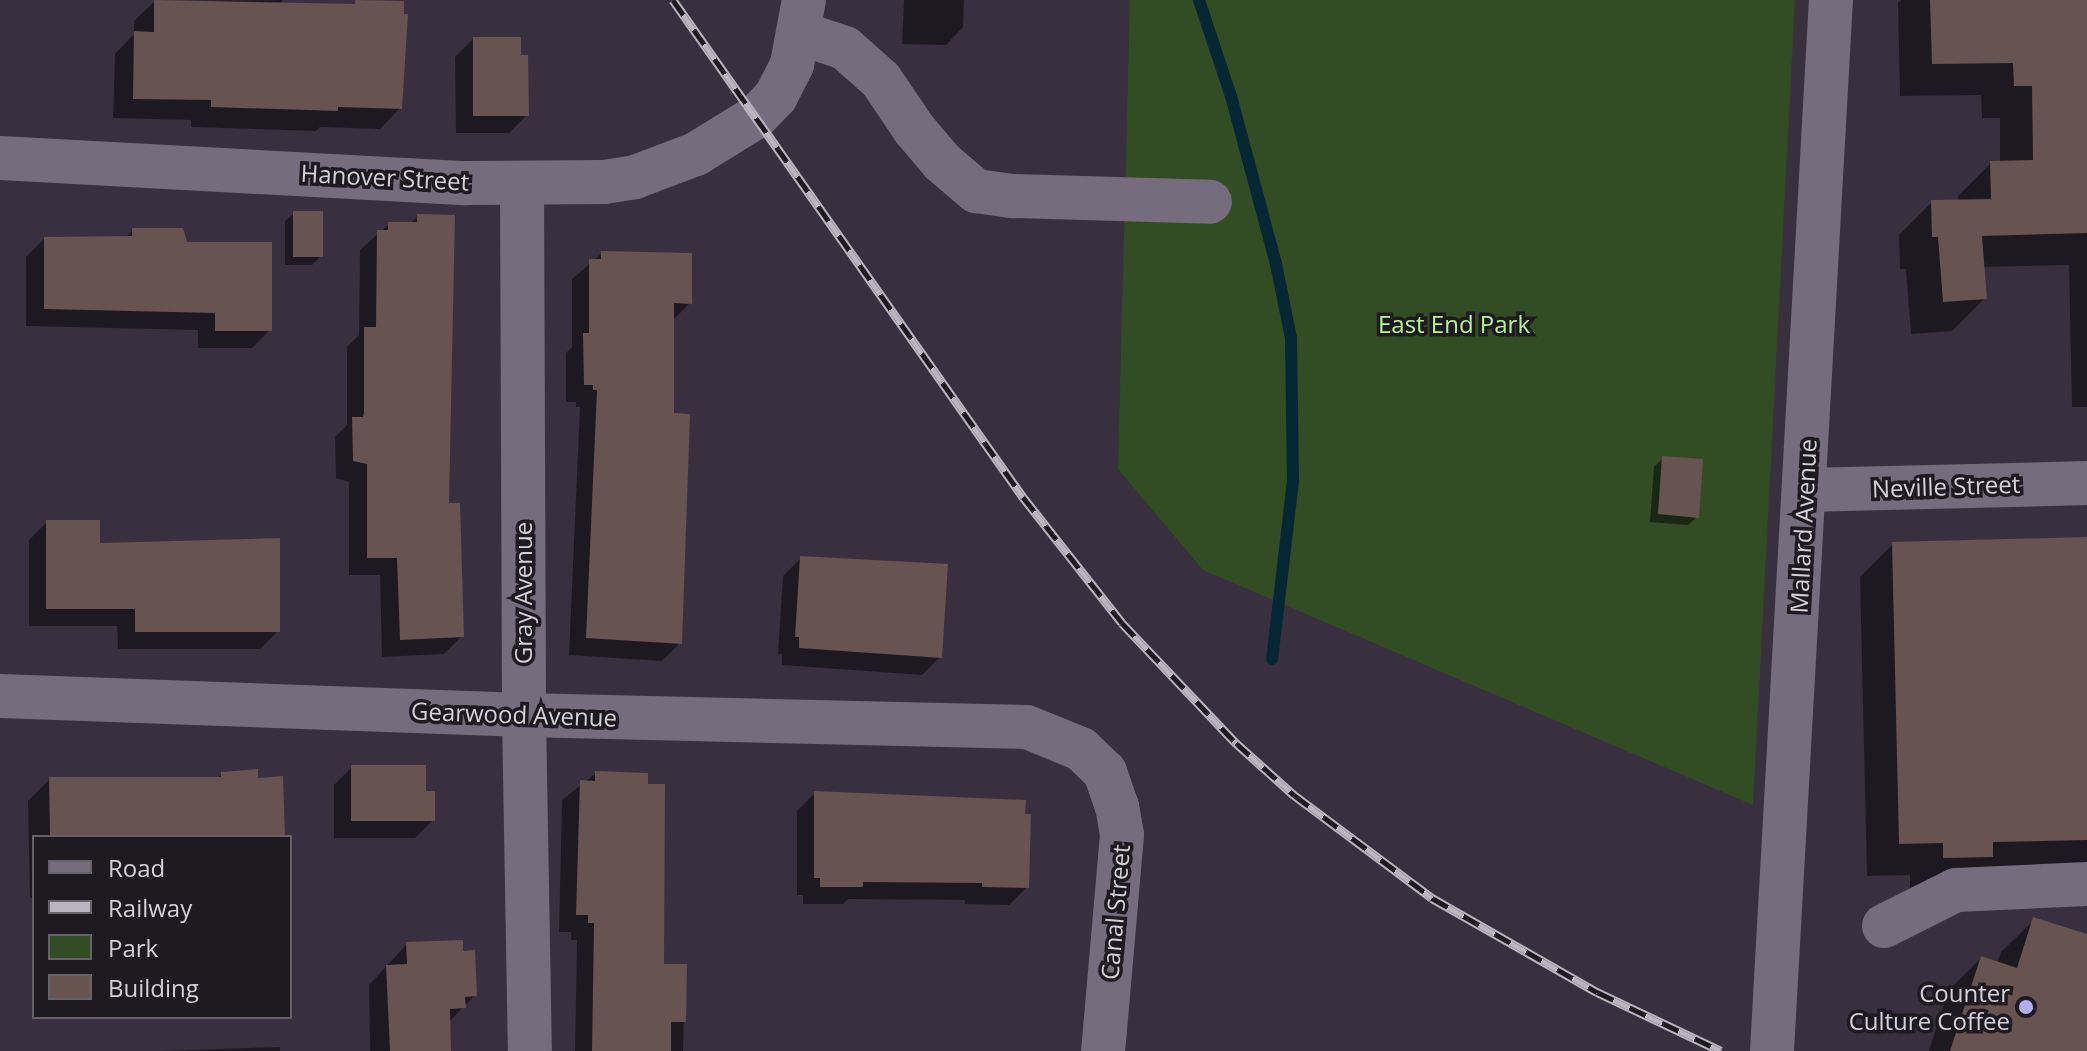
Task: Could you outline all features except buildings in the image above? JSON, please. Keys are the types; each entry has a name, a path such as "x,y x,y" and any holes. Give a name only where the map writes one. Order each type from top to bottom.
{"street":[{"name":"Mallard Avenue","path":"1772,1051 1831,0"},
{"name":"Hanover Street","path":"0,158 522,183 604,182 665,168 696,154 756,117 776,96 792,64 802,16"},
{"path":"802,16 881,80 923,140 976,191 1061,198 1210,202"},
{"name":"Gray Avenue","path":"522,183 524,715 530,1051"},
{"name":"Neville Street","path":"1805,490 2087,483"},
{"name":"Gearwood Avenue","path":"0,696 524,715 1027,727"},
{"name":"Canal Street","path":"1027,727 1081,749 1105,772 1117,806 1122,835 1103,1051"},
{"path":"1884,926 1956,890 2087,884"}],"green space":[{"name":"East End Park","path":"1130,0 1795,0 1753,805 1203,570 1118,469"}],"waterway":[{"path":"1199,0 1231,96 1276,264 1291,338 1293,481 1272,659"}],"railway":[{"path":"673,0 1023,497 1122,623 1236,743 1294,795 1432,898 1597,992 1721,1051"}],"place":[{"name":"Counter Culture Coffee","path":"2026,1007"}]}
